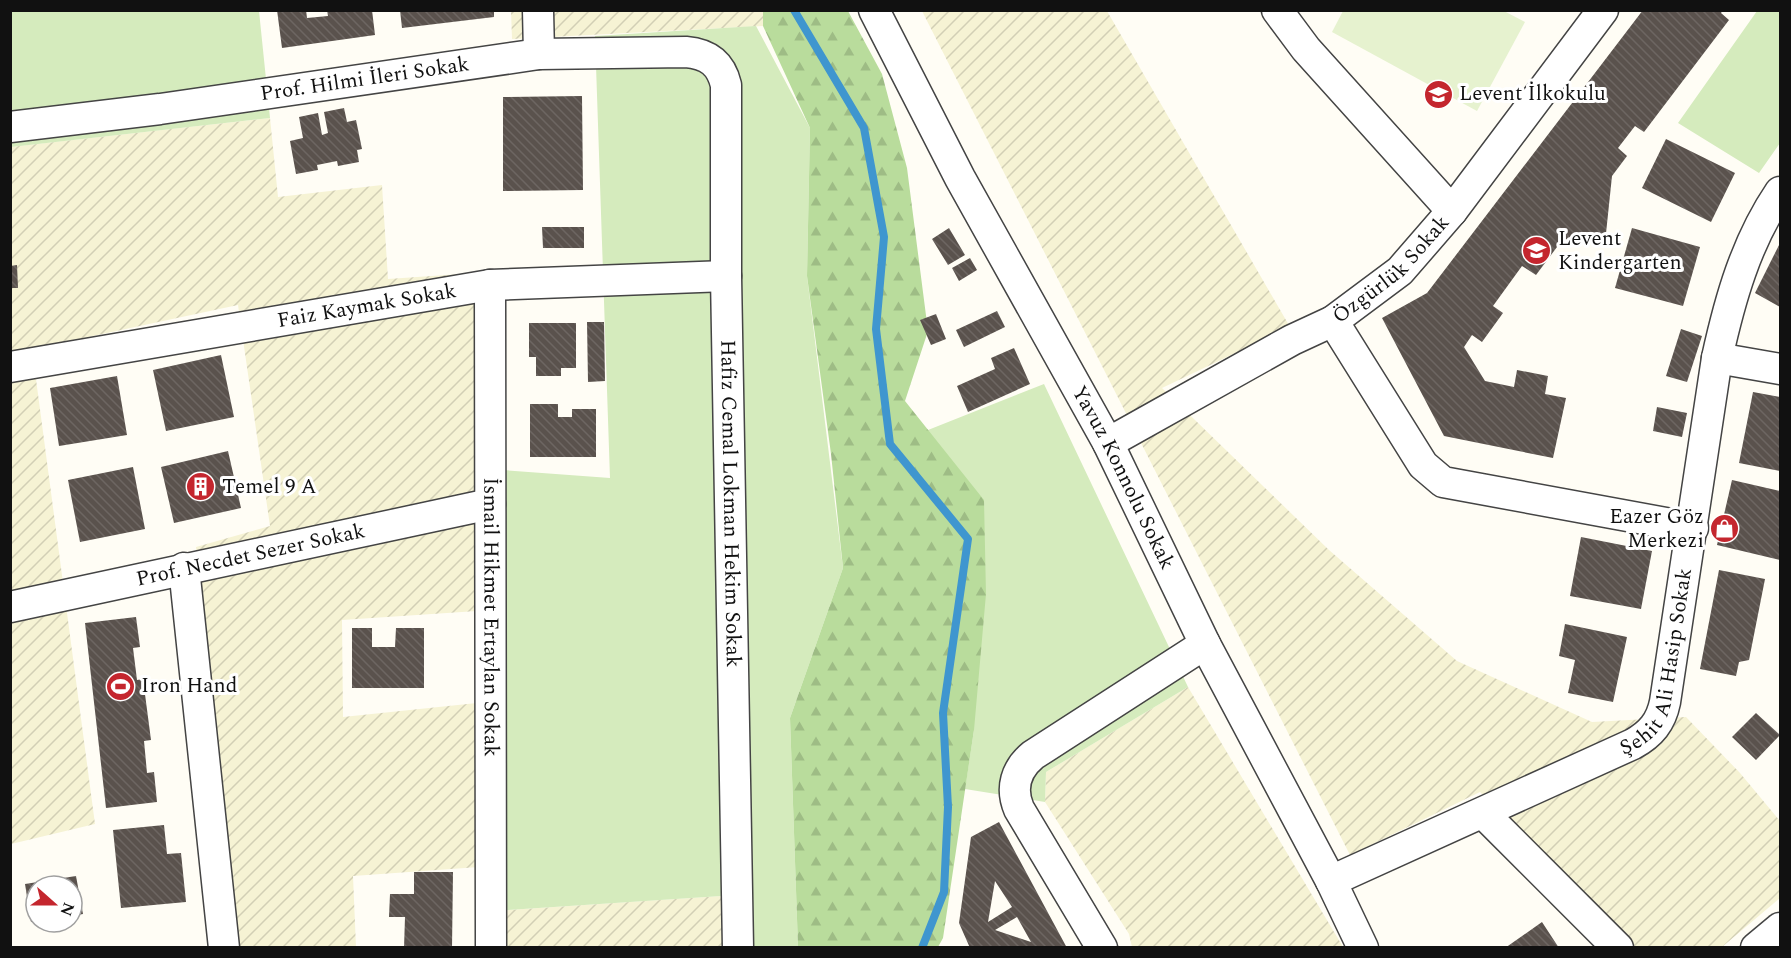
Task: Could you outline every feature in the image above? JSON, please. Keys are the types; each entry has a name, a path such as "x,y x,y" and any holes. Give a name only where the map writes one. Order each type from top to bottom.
{"street":[{"path":"538,10 539,54"},
{"name":"Yavuz Konnolu Sokak","path":"874,10 960,178 1108,443 1205,644 1331,881 1363,948"},
{"path":"1277,10 1306,49 1452,211"},
{"name":"Özgürlük Sokak","path":"1108,443 1292,340 1333,321 1400,271 1452,211 1603,10"},
{"name":"Prof. Hilmi İleri Sokak","path":"10,127 160,109 539,54 687,52 706,56 717,64"},
{"name":"Hafiz Cemal Lokman Hekim Sokak","path":"717,64 726,85 726,276 738,948"},
{"name":"Şehit Ali Hasip Sokak","path":"1331,881 1633,744 1655,728 1665,702 1717,358 1725,321 1744,262 1764,218 1780,192"},
{"name":"Faiz Kaymak Sokak","path":"10,367 490,285 726,276"},
{"name":"İsmail Hikmet Ertaylan Sokak","path":"490,285 491,948"},
{"path":"1333,321 1423,465 1443,483 1693,528"},
{"path":"1717,358 1780,369"},
{"name":"Prof. Necdet Sezer Sokak","path":"10,607 490,504"},
{"path":"184,568 224,948"},
{"path":"1102,948 1018,809 1015,794 1016,779 1023,765 1033,755 1205,644"},
{"path":"1483,813 1618,948"},
{"path":"1756,948 1780,928"}],"shaded area":[{"path":"511,11 763,11 763,26 512,39"},
{"path":"922,11 1107,11 1290,327 1162,388 1329,550 1457,661 1592,722 1686,717 1740,773 1780,821 1780,898 1722,947 1636,947 1480,792 1350,855"},
{"path":"270,118 278,197 382,185 388,279 475,273 477,611 342,620 343,717 477,703 479,867 353,876 356,947 235,947 196,547 270,526 238,305 32,349 95,824 11,844 10,147"},
{"path":"1188,687 1343,947 1132,947 1129,934 1045,802 1046,772"},
{"path":"752,894 754,947 477,948 479,912"}],"green space":[{"path":"10,11 259,11 270,118 11,147"},
{"path":"763,11 848,11 882,74 907,168 928,331 905,401 984,500 986,594 974,730 943,938 938,947 798,947 790,718 843,568 831,454 807,276 810,128 763,26"},
{"path":"1343,11 1504,11 1525,22 1477,111 1332,32"},
{"path":"1757,11 1780,11 1780,143 1759,173 1678,123"},
{"path":"756,26 810,128 807,276 843,568 790,718 798,947 754,947 752,894 479,912 476,468 610,478 595,36"},
{"path":"1044,384 1188,687 1046,772 1045,802 965,789 974,730 928,430"}],"building":[{"path":"277,10 306,10 307,18 328,16 327,10 372,10 375,35 282,48"},
{"path":"400,10 494,10 494,17 402,28"},
{"path":"1643,10 1723,10 1721,13 1729,20 1644,132 1635,126 1618,148 1627,156 1612,176 1605,243 1563,239 1536,275 1522,266 1493,306 1503,313 1482,342 1472,335 1464,347 1485,381 1514,387 1517,370 1548,376 1545,394 1566,398 1553,458 1444,436 1382,318 1427,293"},
{"path":"582,96 583,190 503,191 503,97"},
{"path":"344,108 347,122 356,120 362,149 357,150 359,162 338,166 337,161 317,165 318,170 296,174 290,141 303,138 299,117 318,113 322,135 328,133 324,112"},
{"path":"1666,139 1735,173 1711,222 1642,188"},
{"path":"542,227 584,227 584,248 543,248"},
{"path":"949,228 965,255 948,265 932,239"},
{"path":"1632,228 1700,247 1683,306 1615,288"},
{"path":"1780,243 1780,307 1755,293"},
{"path":"970,258 977,270 959,281 952,268"},
{"path":"17,265 18,288 10,288 10,266"},
{"path":"997,311 1005,327 964,347 956,330"},
{"path":"936,314 946,339 931,345 920,320"},
{"path":"587,322 604,322 605,381 588,382"},
{"path":"529,323 576,323 576,368 561,368 561,376 536,376 536,357 529,357"},
{"path":"1681,329 1702,336 1687,382 1666,376"},
{"path":"1014,348 1030,384 968,412 957,386 995,369 991,358"},
{"path":"221,355 234,417 166,431 153,370"},
{"path":"117,376 127,435 59,446 50,388"},
{"path":"1753,392 1780,397 1780,471 1739,463"},
{"path":"530,404 558,404 558,417 572,417 572,409 596,409 596,457 530,457"},
{"path":"1657,407 1687,413 1682,437 1653,431"},
{"name":"Temel 9 A","path":"228,451 241,508 174,523 161,467"},
{"path":"133,467 145,529 80,542 68,480"},
{"path":"1732,480 1780,491 1780,560 1717,545"},
{"path":"1581,537 1652,551 1641,609 1570,596"},
{"path":"1719,570 1765,579 1749,660 1739,662 1736,676 1700,669"},
{"path":"136,617 140,647 133,648 137,680 143,679 151,740 144,741 147,773 154,772 157,802 106,808 85,623"},
{"path":"1565,624 1627,637 1613,702 1568,693 1575,660 1559,656"},
{"path":"352,628 372,628 372,647 395,647 396,628 424,628 424,688 352,688"},
{"path":"1756,713 1780,735 1756,760 1732,737"},
{"path":"999,822 1067,948 970,948 959,923 971,837","holes":["995,881 1012,907 988,922","1017,917 1031,942 995,930"]},
{"path":"164,825 167,854 181,853 186,902 121,908 113,830"},
{"path":"414,872 453,872 452,948 404,948 405,917 389,917 390,894 414,894"},
{"path":"1542,922 1559,948 1505,948"}],"waterway":[{"path":"794,10 864,128 884,237 876,329 890,444 968,539 943,713 948,807 944,892 922,948"}],"place":[{"name":"Levent İlkokulu","path":"1438,94"},
{"name":"Levent Kindergarten","path":"1537,251"},
{"name":"Temel 9 A","path":"201,487"},
{"name":"Eazer Göz Merkezi","path":"1725,529"},
{"name":"Iron Hand","path":"120,686"}]}
